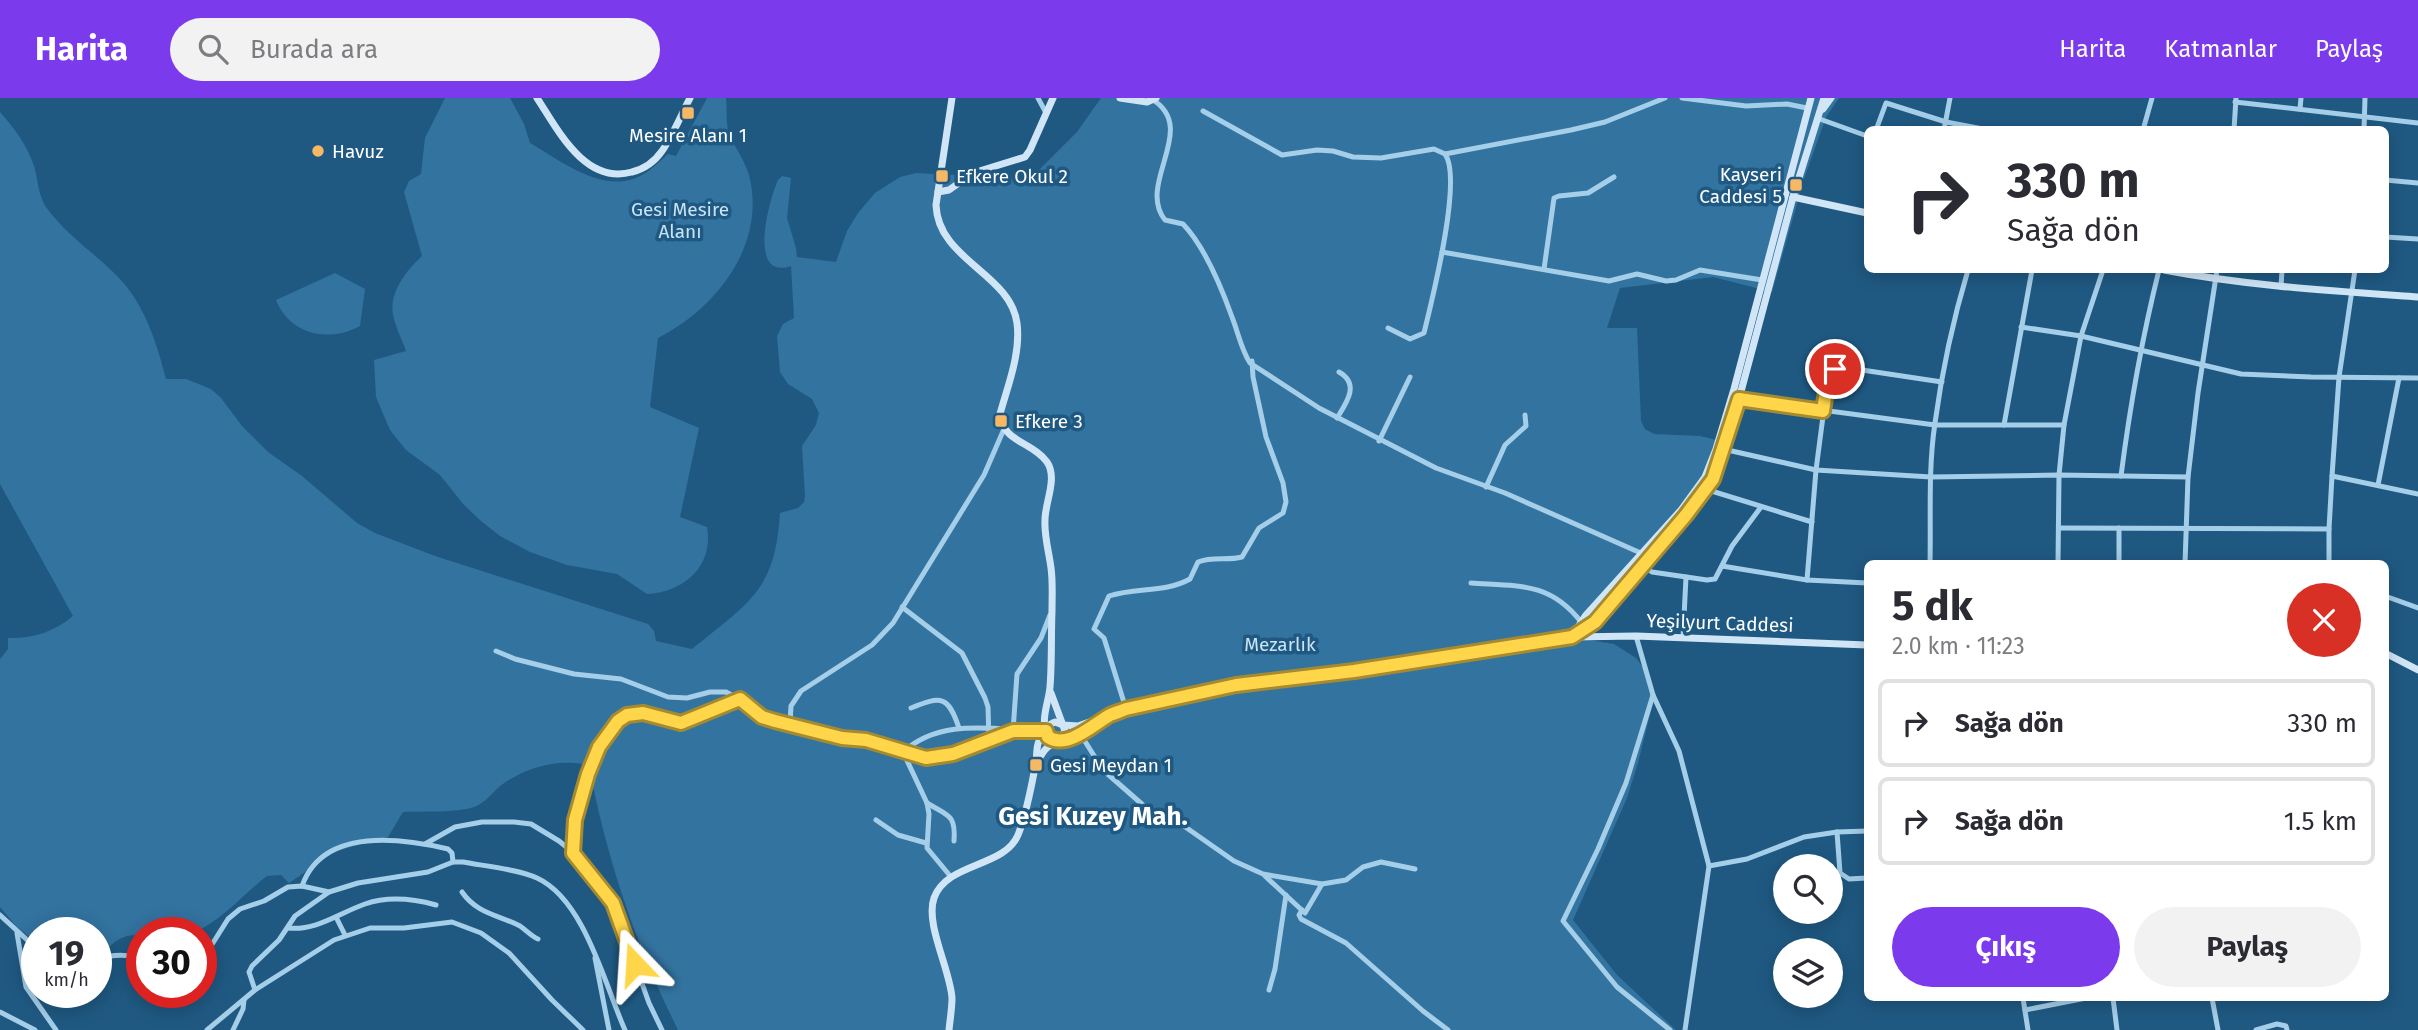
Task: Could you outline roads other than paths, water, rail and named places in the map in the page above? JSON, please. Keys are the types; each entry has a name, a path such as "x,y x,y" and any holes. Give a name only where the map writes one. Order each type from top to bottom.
{"street":[{"path":"537,98 576,154 588,165 614,174 636,171 651,163 661,152 690,98"},
{"path":"952,98 938,192 937,218 945,237 1011,302 1017,324 1016,351 1000,414 1004,429 1016,441 1047,462 1050,471 1045,520 1052,570 1050,690 1045,715 1046,731 1048,737 1057,740 1081,735 1110,715"},
{"path":"1038,98 1045,111"},
{"path":"938,192 949,190 973,173 1025,157 1053,98"},
{"path":"1120,98 1147,102 1154,99 1165,113 1171,132 1158,182 1160,213 1165,220 1183,224 1198,245 1230,312 1244,353 1252,363 1337,418 1379,441 1436,468 1486,486 1643,554"},
{"path":"1203,111 1282,155 1317,150 1381,158 1434,149 1445,153 1594,125 1665,98"},
{"path":"1682,98 1745,106 1787,104 1808,108"},
{"path":"1572,637 1581,622 1681,510 1705,477 1734,389 1811,98"},
{"path":"1572,637 1595,622 1713,479 1739,399 1793,197 1824,98"},
{"path":"1817,118 1831,98"},
{"path":"1945,126 1950,98"},
{"path":"2144,126 2152,98"},
{"path":"2225,98 2418,123"},
{"path":"2300,109 2301,98"},
{"path":"2364,126 2365,98"},
{"path":"2234,126 2236,100"},
{"path":"1877,126 1886,103 1967,126"},
{"path":"1817,118 1864,135"},
{"path":"1388,327 1410,338 1424,333 1442,252 1451,173 1445,153"},
{"path":"1544,269 1554,198 1588,194 1614,177"},
{"path":"2389,180 2418,183"},
{"path":"1793,197 1864,212"},
{"path":"2389,237 2418,239"},
{"path":"1442,252 1609,281 1637,274 1666,281 1676,280 1700,270 1762,280"},
{"path":"1930,560 1935,425 1954,319 1967,273"},
{"path":"2004,425 2031,273"},
{"path":"2058,560 2059,475 2064,425 2081,336 2102,273"},
{"path":"2121,476 2131,398 2158,273"},
{"path":"2181,273 2281,287 2418,297"},
{"path":"2185,560 2188,477 2216,273"},
{"path":"2281,287 2282,273"},
{"path":"2329,560 2339,377 2356,273"},
{"path":"2021,327 2081,336 2241,373 2418,378"},
{"path":"1126,709 1104,638 1094,629 1109,596 1171,587 1191,579 1198,562 1242,557 1259,528 1283,513 1286,502 1283,483 1266,437 1252,363"},
{"path":"1807,580 1823,411 1828,378 1832,371 1837,368 1942,382"},
{"path":"1337,418 1350,398 1351,391 1347,378 1339,372"},
{"path":"1379,441 1410,377"},
{"path":"2378,485 2399,378"},
{"path":"1739,399 1935,425 2064,425"},
{"path":"1486,486 1505,445 1526,426 1525,415"},
{"path":"790,723 791,706 801,691 877,641 893,623 984,474 1004,429"},
{"path":"1723,449 1816,470 1931,477 2188,477"},
{"path":"2332,476 2418,494"},
{"path":"1705,489 1812,523"},
{"path":"1643,566 1652,572 1712,580 1717,577 1732,546 1761,507"},
{"path":"2059,528 2329,529"},
{"path":"2119,528 2119,560"},
{"path":"1722,566 1807,580 1864,583"},
{"path":"1683,638 1686,577"},
{"path":"1471,583 1532,587 1544,591 1561,601 1581,622"},
{"path":"2389,597 2418,608"},
{"path":"1013,731 1017,674 1045,631 1052,599"},
{"path":"902,607 962,653 988,707 989,741"},
{"path":"1636,636 1653,695 1679,751 1709,866 1685,1030"},
{"name":"Yeşilyurt Caddesi","path":"1110,715 1126,709 1236,685 1354,671 1572,637 1636,636 1864,645"},
{"path":"496,651 515,659 574,674 621,679 668,697 687,698 720,691 740,699 762,717 933,758 953,754 1013,731"},
{"path":"2389,655 2418,670"},
{"path":"1036,765 1044,750 1064,734 1050,690"},
{"path":"1653,695 1626,783 1563,921 1617,987 1670,1030"},
{"path":"911,708 935,698 942,700 953,709 958,728"},
{"path":"573,853 575,820 588,774 599,747 618,721 627,715 643,713 681,723 740,699"},
{"path":"949,1030 952,997 932,912 934,899 941,886 951,877 1003,851 1015,840 1036,765 1039,741 1048,726 1053,722 1078,726 1110,715"},
{"path":"903,752 929,734 958,728 1046,731"},
{"path":"1081,735 1103,770 1151,812 1181,824 1234,861 1263,874 1322,884 1346,880 1363,867 1381,862 1415,869"},
{"path":"903,752 927,803 928,850 951,877"},
{"path":"927,803 954,822 954,841"},
{"path":"876,820 898,835 926,843"},
{"path":"425,844 467,823 514,822 540,829 573,853 613,903 649,1003 662,1030"},
{"path":"1709,866 1747,859 1804,837 1864,831"},
{"path":"1837,832 1840,873 1849,879 1864,878"},
{"path":"302,886 320,859 338,848 385,839 448,849 452,853 453,862"},
{"path":"255,990 249,972 252,966 279,940 295,916 329,892 358,883 428,872 453,862 492,867 538,878 550,886 572,911 594,950 625,1030"},
{"path":"1263,874 1306,913 1322,884"},
{"path":"217,938 228,919 240,909 264,901 285,888 302,886 329,892"},
{"path":"463,892 473,905 518,925 538,939"},
{"path":"1269,990 1275,969 1286,895"},
{"path":"288,928 300,929 377,900 412,900 436,905"},
{"path":"1302,910 1299,915 1301,919 1355,950 1448,1030"},
{"path":"0,915 21,936"},
{"path":"336,917 345,936"},
{"path":"207,1030 255,990 324,945 370,928 404,928 452,922 481,933 509,953 583,1030"},
{"path":"17,933 26,987 56,1030"},
{"path":"594,950 609,1030"},
{"path":"233,1030 243,1009 244,1000"},
{"path":"2024,1001 2028,1030"},
{"path":"2025,1010 2071,1001"},
{"path":"2113,1001 2117,1030"},
{"path":"2213,1001 2218,1030"},
{"path":"0,1012 35,1030"},
{"path":"2256,1030 2281,1024 2286,1026 2287,1030"}],"place":[{"name":"Mesire Alanı 1","path":"688,113"},
{"name":"Havuz","path":"318,151"},
{"name":"Efkere Okul 2","path":"942,176"},
{"name":"Kayseri Caddesi 5","path":"1796,185"},
{"name":"Efkere 3","path":"1001,421"},
{"name":"Gesi Meydan 1","path":"1036,765"}],"district":[{"name":"Gesi Kuzey Mah.","path":"1093,816"}],"park label":[{"name":"Gesi Mesire Alanı","path":"680,220"},
{"name":"Mezarlık","path":"1280,644"}]}
